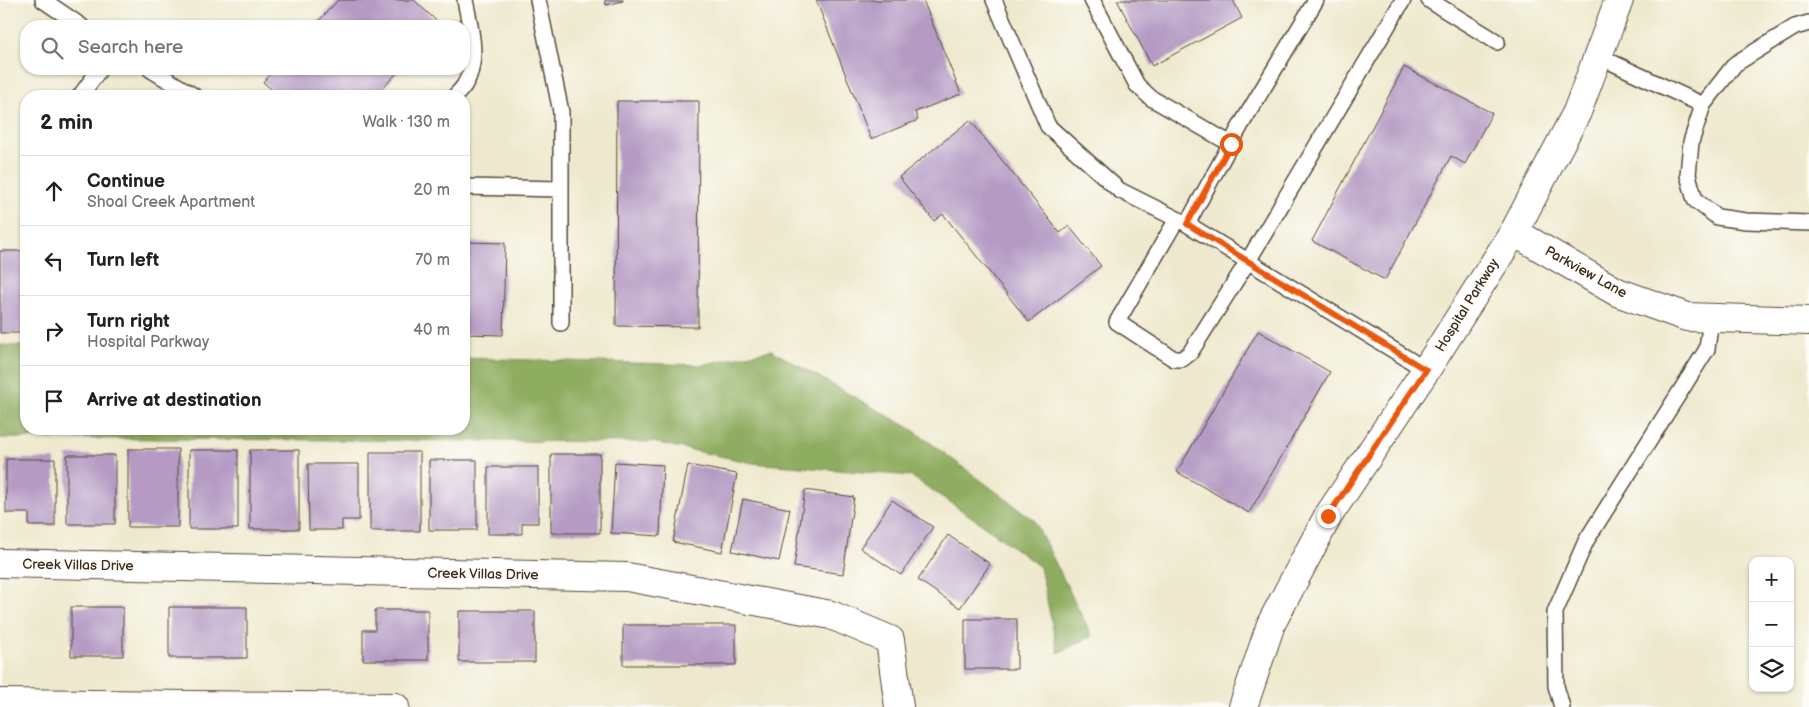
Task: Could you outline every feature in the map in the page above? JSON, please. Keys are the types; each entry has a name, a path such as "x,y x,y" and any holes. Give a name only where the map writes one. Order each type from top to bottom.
{"street":[{"name":"Hospital Parkway","path":"1243,707 1271,624 1328,516 1426,370 1514,232 1577,112 1618,0"},
{"name":"Parkview Lane","path":"1514,232 1617,292 1687,317 1809,323"},
{"name":"Creek Villas Drive","path":"0,563 627,577 831,615 890,640 899,707"},
{"path":"14,704 395,707"}],"lane":[{"path":"43,0 72,20"},
{"path":"465,0 469,20"},
{"path":"538,0 560,112 560,323"},
{"path":"994,0 1048,126 1119,190 1182,222 1426,370"},
{"path":"1092,0 1136,85 1151,98 1231,144"},
{"path":"1316,0 1231,144 1117,322 1174,359 1182,359 1190,353 1248,262 1403,0"},
{"path":"1429,0 1496,42"},
{"path":"1809,22 1795,27 1735,64 1703,105 1691,142 1688,175 1695,200 1717,217 1746,221 1809,223"},
{"path":"470,26 473,53 470,71"},
{"path":"1598,56 1703,105"},
{"path":"84,90 96,75"},
{"path":"160,75 184,90"},
{"path":"460,90 466,84 469,75"},
{"path":"470,187 560,188"},
{"path":"1562,707 1556,686 1555,612 1586,541 1707,349 1711,318"}],"green space":[{"path":"0,345 20,346 20,435 470,435 470,358 701,365 771,350 913,430 1034,520 1092,636 1058,653 1040,567 979,522 911,476 753,463 653,442 0,438"}],"building":[{"path":"338,0 414,0 436,20 320,20"},
{"path":"605,0 623,0 623,1 606,5"},
{"path":"816,0 923,0 961,94 915,112 918,120 871,139"},
{"path":"1117,0 1233,0 1242,18 1152,66"},
{"path":"1404,67 1492,113 1465,164 1451,156 1385,280 1312,241"},
{"path":"269,75 395,75 381,90 272,90 263,82"},
{"path":"617,101 699,101 698,327 616,326"},
{"path":"970,120 1060,233 1069,226 1101,266 1029,322 943,214 934,221 899,177"},
{"path":"470,242 505,243 503,335 470,334"},
{"path":"0,251 20,251 20,333 0,333"},
{"path":"1258,331 1330,372 1249,513 1177,472"},
{"path":"128,449 178,449 178,527 128,527"},
{"path":"189,450 238,450 238,529 189,529"},
{"path":"250,450 299,450 299,529 250,529"},
{"path":"370,452 420,452 420,531 370,531"},
{"path":"551,454 600,454 600,533 551,533"},
{"path":"67,455 115,455 115,524 67,524"},
{"path":"6,459 55,459 55,526 29,526 29,513 6,513"},
{"path":"429,460 477,460 477,530 429,530"},
{"path":"615,462 663,465 660,536 611,533"},
{"path":"308,464 359,464 359,520 342,520 342,530 309,530"},
{"path":"688,465 737,474 722,552 673,542"},
{"path":"488,467 538,467 538,523 522,523 522,534 488,534"},
{"path":"805,490 854,497 843,574 794,567"},
{"path":"743,499 790,509 779,561 732,551"},
{"path":"892,500 933,527 901,575 860,548"},
{"path":"948,535 990,564 960,608 918,580"},
{"path":"71,607 123,607 123,656 71,656"},
{"path":"169,607 247,607 247,658 169,658"},
{"path":"375,610 428,610 428,660 363,660 363,630 375,630"},
{"path":"459,611 535,611 535,662 459,662"},
{"path":"965,619 1017,619 1017,669 965,669"},
{"path":"623,625 736,625 736,665 623,665"}],"route":[{"path":"1231,144 1187,224 1426,370 1328,516"}]}
